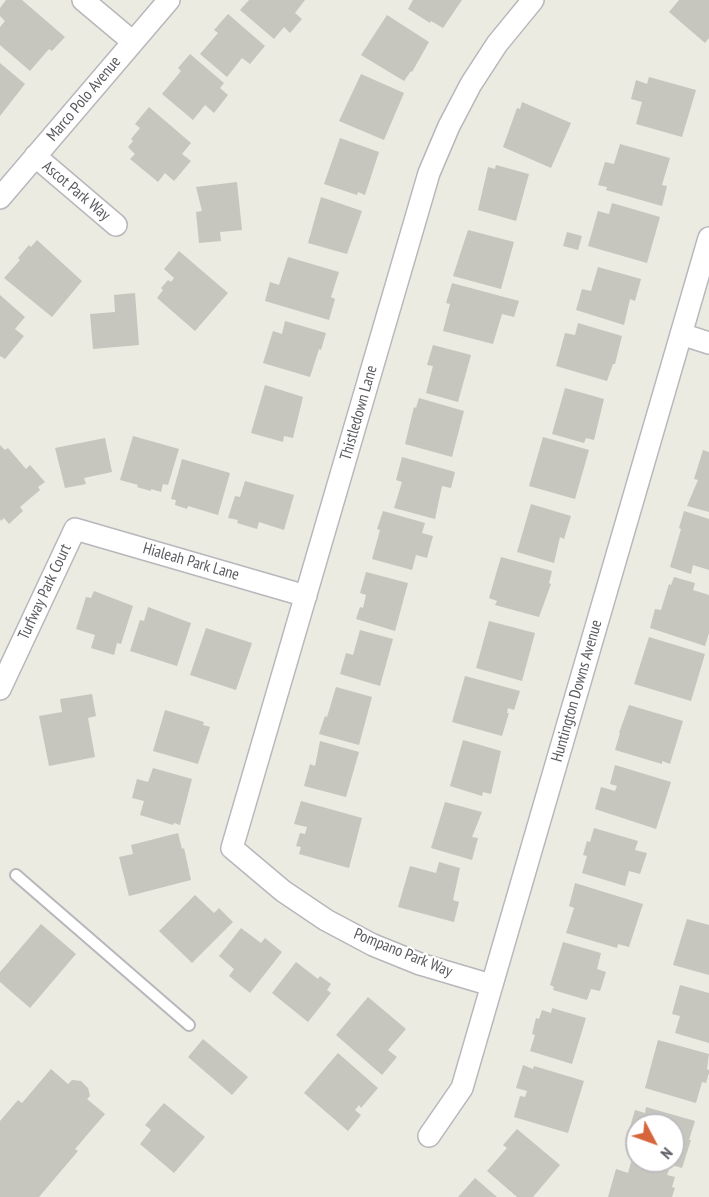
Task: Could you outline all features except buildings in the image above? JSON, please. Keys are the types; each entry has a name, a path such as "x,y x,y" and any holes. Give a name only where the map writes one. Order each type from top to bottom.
{"street":[{"path":"83,0 133,42"},
{"name":"Marco Polo Avenue","path":"0,198 169,0"},
{"name":"Thistledown Lane","path":"232,848 429,173 448,126 471,84 497,44 533,0"},
{"name":"Ascot Park Way","path":"35,156 116,225"},
{"name":"Huntington Downs Avenue","path":"429,1136 462,1088 709,238"},
{"path":"681,334 709,343"},
{"name":"Hialeah Park Lane","path":"75,529 306,596"},
{"name":"Turfway Park Court","path":"0,689 75,529"},
{"name":"Pompano Park Way","path":"232,848 284,891 326,920 373,945 420,964 491,985"}],"lane":[{"path":"16,875 189,1025"}]}
